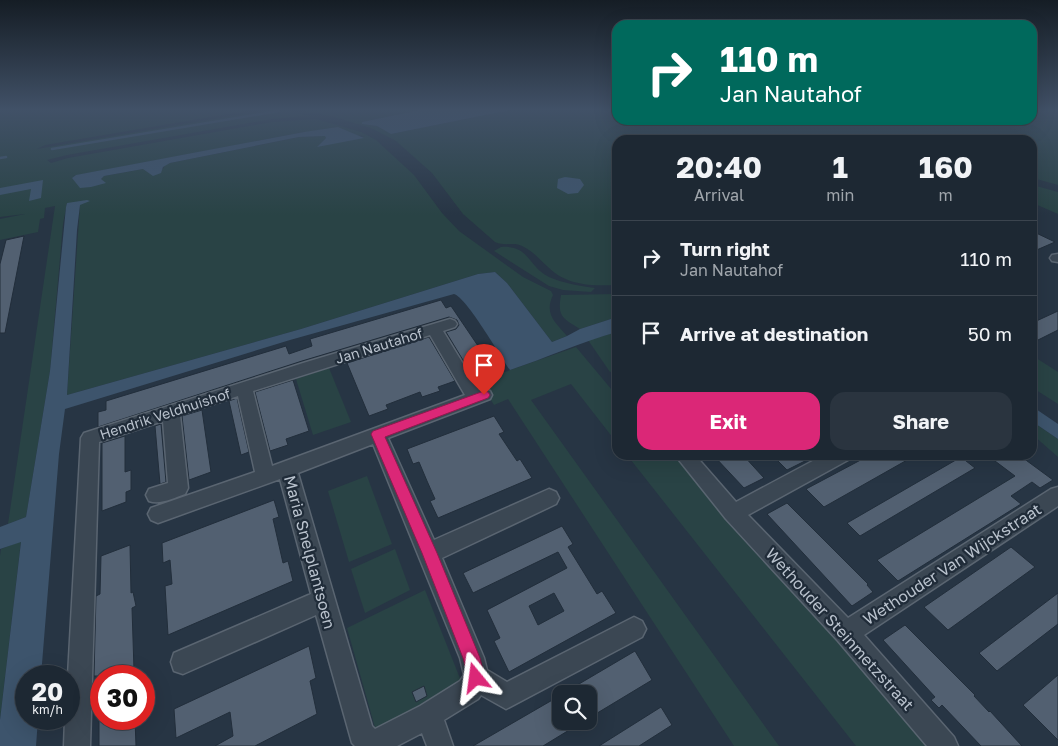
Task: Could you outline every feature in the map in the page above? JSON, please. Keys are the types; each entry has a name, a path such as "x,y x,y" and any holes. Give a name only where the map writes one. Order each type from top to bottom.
{"street":[{"name":"Jan Nautahof","path":"308,367 450,324"},
{"path":"434,329 479,397 378,434 472,658 476,678 506,696 634,629"},
{"name":"Hendrik Veldhuishof","path":"77,746 90,438 308,367"},
{"path":"244,388 265,476"},
{"path":"171,412 178,488 157,505 287,469"},
{"name":"Maria Snelplantsoen","path":"378,434 287,469 361,734 373,745 430,715 469,690 476,678"},
{"name":"Wethouder Steinmetzstraat","path":"688,460 846,633 945,746"},
{"path":"734,512 832,460"},
{"name":"Wethouder Van Wijckstraat","path":"846,633 1058,495"},
{"path":"429,553 549,498"},
{"path":"183,662 323,600"},
{"path":"430,715 440,746"}],"green space":[{"path":"0,145 46,145 37,149 62,145 125,145 47,160 51,163 68,158 143,145 237,145 73,176 101,179 104,176 143,169 146,169 147,172 163,169 165,165 170,163 261,145 381,145 414,175 442,213 459,231 523,277 551,291 553,295 550,313 567,336 552,342 507,283 495,272 478,274 301,329 67,395 80,205 67,203 63,224 50,371 26,517 8,524 55,206 45,208 44,218 40,219 38,232 0,240 0,219 25,214 0,217"},
{"path":"400,145 612,145 612,285 580,284 563,278 531,251 520,245 495,242 463,214 432,173"},
{"path":"1037,145 1058,145 1058,185 1037,179"},
{"path":"1037,186 1058,192 1058,214 1037,205"},
{"path":"501,247 518,249 542,273 549,277 565,283 595,288 591,292 563,290 549,286 494,251"},
{"path":"612,294 612,319 580,329 565,319 561,313 561,295"},
{"path":"612,333 612,371 610,372 588,340"},
{"path":"576,347 612,390 612,437 571,384 531,400 779,746 734,746 508,399 494,405 479,381"},
{"path":"1037,359 1058,372 1058,404 1037,391"},
{"path":"329,368 351,422 313,435 296,379"},
{"path":"1037,425 1058,439 1058,457 1037,439"},
{"path":"631,460 684,460 933,746 856,746"},
{"path":"367,476 392,544 349,562 328,491"},
{"path":"21,541 0,720 0,556 1,549"},
{"path":"395,549 410,590 365,613 351,569"},
{"path":"425,590 463,686 376,731 347,628"}],"water":[{"path":"236,145 260,145 170,163 163,167 161,173 153,176 143,169 104,176 101,179 106,183 91,187 80,188 72,178 76,175"},
{"path":"565,177 580,179 584,185 578,193 568,194 557,188 558,179"},
{"path":"43,180 41,198 29,201 31,189 0,195 0,188"},
{"path":"90,201 80,205 77,230 67,395 301,329 478,274 495,272 507,283 552,342 580,329 612,319 612,333 510,370 475,316 460,298 454,294 290,340 65,409 59,454 42,665 15,665 15,730 37,730 36,746 0,746 0,720 21,542 0,549 0,527 26,517 50,371 67,203"},
{"path":"1037,410 1058,424 1058,439 1037,425"}],"building":[{"path":"1037,233 1055,242 1037,250"},
{"path":"24,236 5,333 0,333 0,264 6,240"},
{"path":"441,300 446,308 451,306 495,371 479,377 477,374 472,375 446,332 456,329 459,325 457,320 449,317 302,361 98,427 98,412 106,410 106,401 286,346 289,354 312,346 310,339"},
{"path":"1058,311 1058,330 1037,340 1037,321"},
{"path":"429,337 455,381 438,387 440,391 422,397 420,392 386,405 388,409 369,416 347,363"},
{"path":"293,380 309,431 286,439 288,445 270,451 255,392"},
{"path":"237,398 249,452 241,455 229,401"},
{"path":"202,410 211,472 189,480 182,416"},
{"path":"494,416 504,432 499,434 517,461 520,459 532,478 438,518 430,501 435,499 419,462 413,464 407,449"},
{"path":"161,424 166,482 160,484 155,426"},
{"path":"125,436 125,472 131,470 131,490 126,492 126,502 102,511 102,443"},
{"path":"718,460 748,460 764,478 744,488"},
{"path":"777,460 807,460 787,470"},
{"path":"861,460 907,460 824,507 806,489"},
{"path":"956,460 965,460 975,468 860,536 847,523"},
{"path":"994,460 1026,460 1053,480 1040,488 1032,482 1011,496 1021,504 898,581 877,560 1015,476"},
{"path":"274,500 279,517 273,519 283,563 288,561 293,581 168,635 165,586 172,584 170,560 163,563 162,543"},
{"path":"787,503 868,584 873,592 852,606 767,514"},
{"path":"562,526 573,544 568,547 597,594 602,591 616,613 509,672 494,641 500,638 487,610 567,568 558,552 473,593 463,573","holes":["554,593 564,611 538,625 529,606"]},
{"path":"130,545 131,593 133,592 136,606 132,608 134,665 94,665 96,596 100,594 101,556"},
{"path":"1011,547 1035,567 948,630 924,607"},
{"path":"1058,593 1058,624 997,671 979,653"},
{"path":"905,625 975,695 1022,746 981,746 942,705 939,708 931,700 935,697 883,640"},
{"path":"309,646 316,678 310,681 317,714 255,746 215,746 233,736 230,712 176,738 174,709"},
{"path":"635,651 652,680 597,713 597,685 577,685"},
{"path":"1058,675 1058,740 1023,705"},
{"path":"424,686 427,696 416,702 412,692"},
{"path":"552,700 552,730 569,730 543,746 473,746"},
{"path":"661,707 672,725 639,746 599,746"},
{"path":"99,730 135,730 136,746 99,746"}],"waterway":[{"path":"52,149 77,145"},
{"path":"0,158 6,157"}],"route":[{"path":"476,678 472,658 378,434 484,395"}]}
